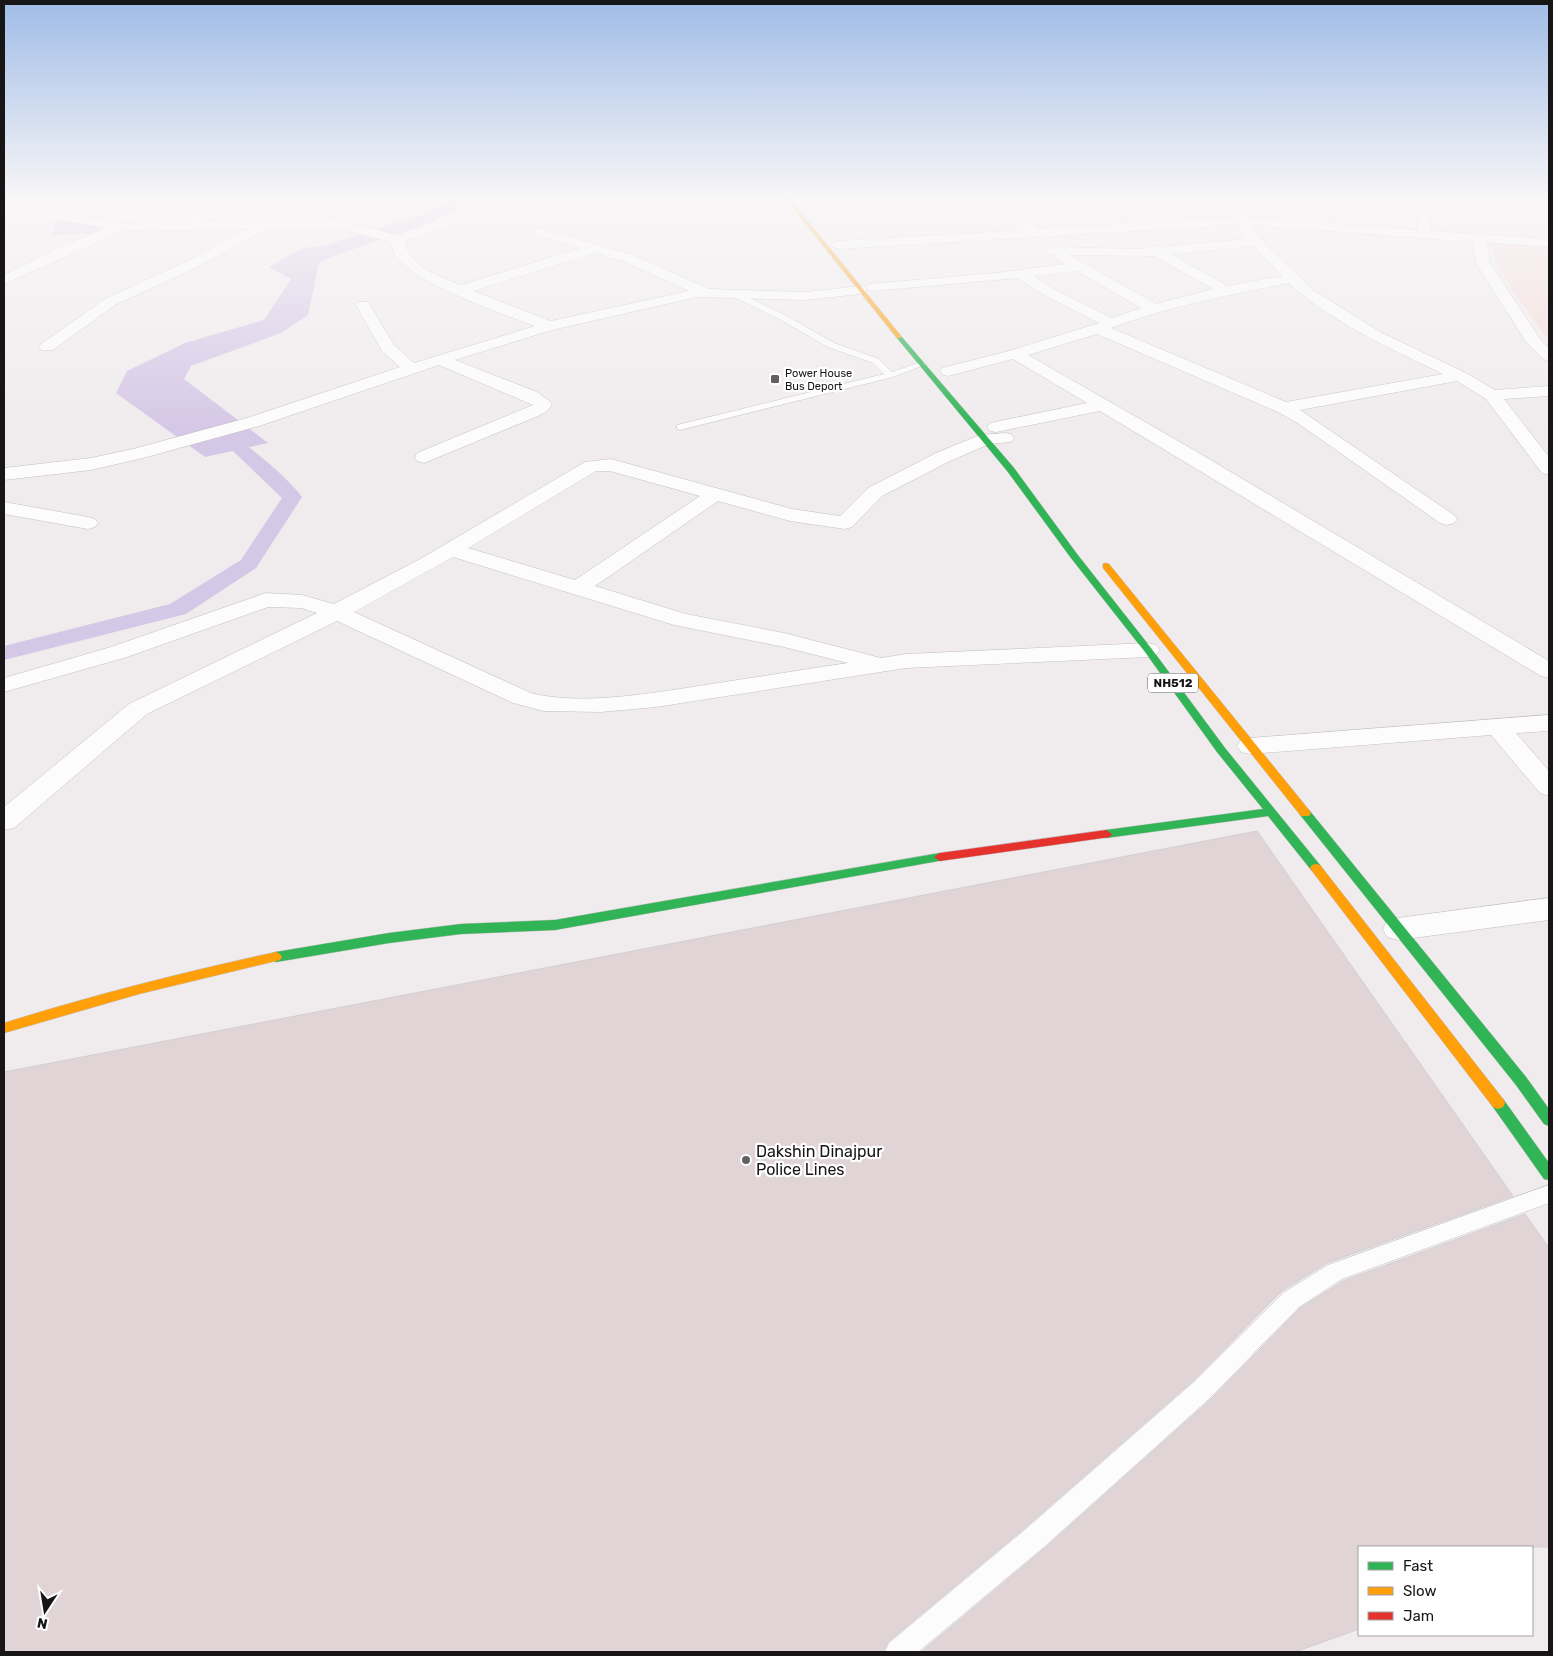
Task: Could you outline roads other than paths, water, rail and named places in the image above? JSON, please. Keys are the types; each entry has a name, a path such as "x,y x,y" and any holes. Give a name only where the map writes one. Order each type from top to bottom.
{"main road":[{"name":"NH512","path":"855,276 923,364 998,434 1148,650 1221,750 1369,934 1488,1087 1549,1174"},
{"name":"NH512","path":"858,276 866,289 884,300"},
{"name":"NH512","path":"1102,560 1549,1120"},
{"path":"4,1028 93,1000 199,973 293,953 461,929 555,925 931,858 1269,812"}],"street":[{"path":"47,347 110,302 166,276"},
{"path":"431,276 550,326"},
{"path":"461,290 505,276"},
{"path":"671,276 706,293"},
{"path":"4,474 91,464 136,454 253,422 411,369 550,326 706,293 806,296 997,276"},
{"path":"1025,276 1104,326 1284,408 1305,420 1447,519"},
{"path":"1094,276 1154,309"},
{"path":"1200,276 1226,291"},
{"path":"1492,276 1534,342 1549,356"},
{"path":"947,370 1015,354 1154,309 1226,291 1293,278 1308,293 1346,318 1377,336 1460,376 1492,395 1549,469"},
{"path":"363,305 388,348 411,369"},
{"path":"1015,354 1181,450 1549,671"},
{"path":"424,457 532,412 542,407 544,403 440,360"},
{"path":"1284,408 1460,376"},
{"path":"1492,395 1549,391"},
{"path":"4,821 138,709 335,613 450,549 592,466 611,465 790,515 845,523 875,492 943,457 998,434 1102,405"},
{"path":"578,588 715,494"},
{"path":"4,508 88,523"},
{"path":"450,549 682,620 784,640 883,665"},
{"path":"4,685 119,652 266,600 283,598 300,601 335,613 522,698 544,704 601,706 656,700 883,665 956,658 1148,650"},
{"path":"1250,746 1549,722"},
{"path":"1497,727 1549,787"},
{"path":"1398,929 1549,909"}],"lane":[{"path":"732,294 782,317 831,345 870,358 890,375"},
{"path":"680,427 890,375 923,364"},
{"path":"898,1652 1036,1537 1202,1390 1291,1300 1335,1272 1549,1194"}],"waterway":[{"path":"4,653 178,609 249,564 292,497 239,447 210,430"}],"place":[{"name":"Power House Bus Deport","path":"775,379"},
{"name":"Dakshin Dinajpur Police Lines","path":"746,1160"}]}
